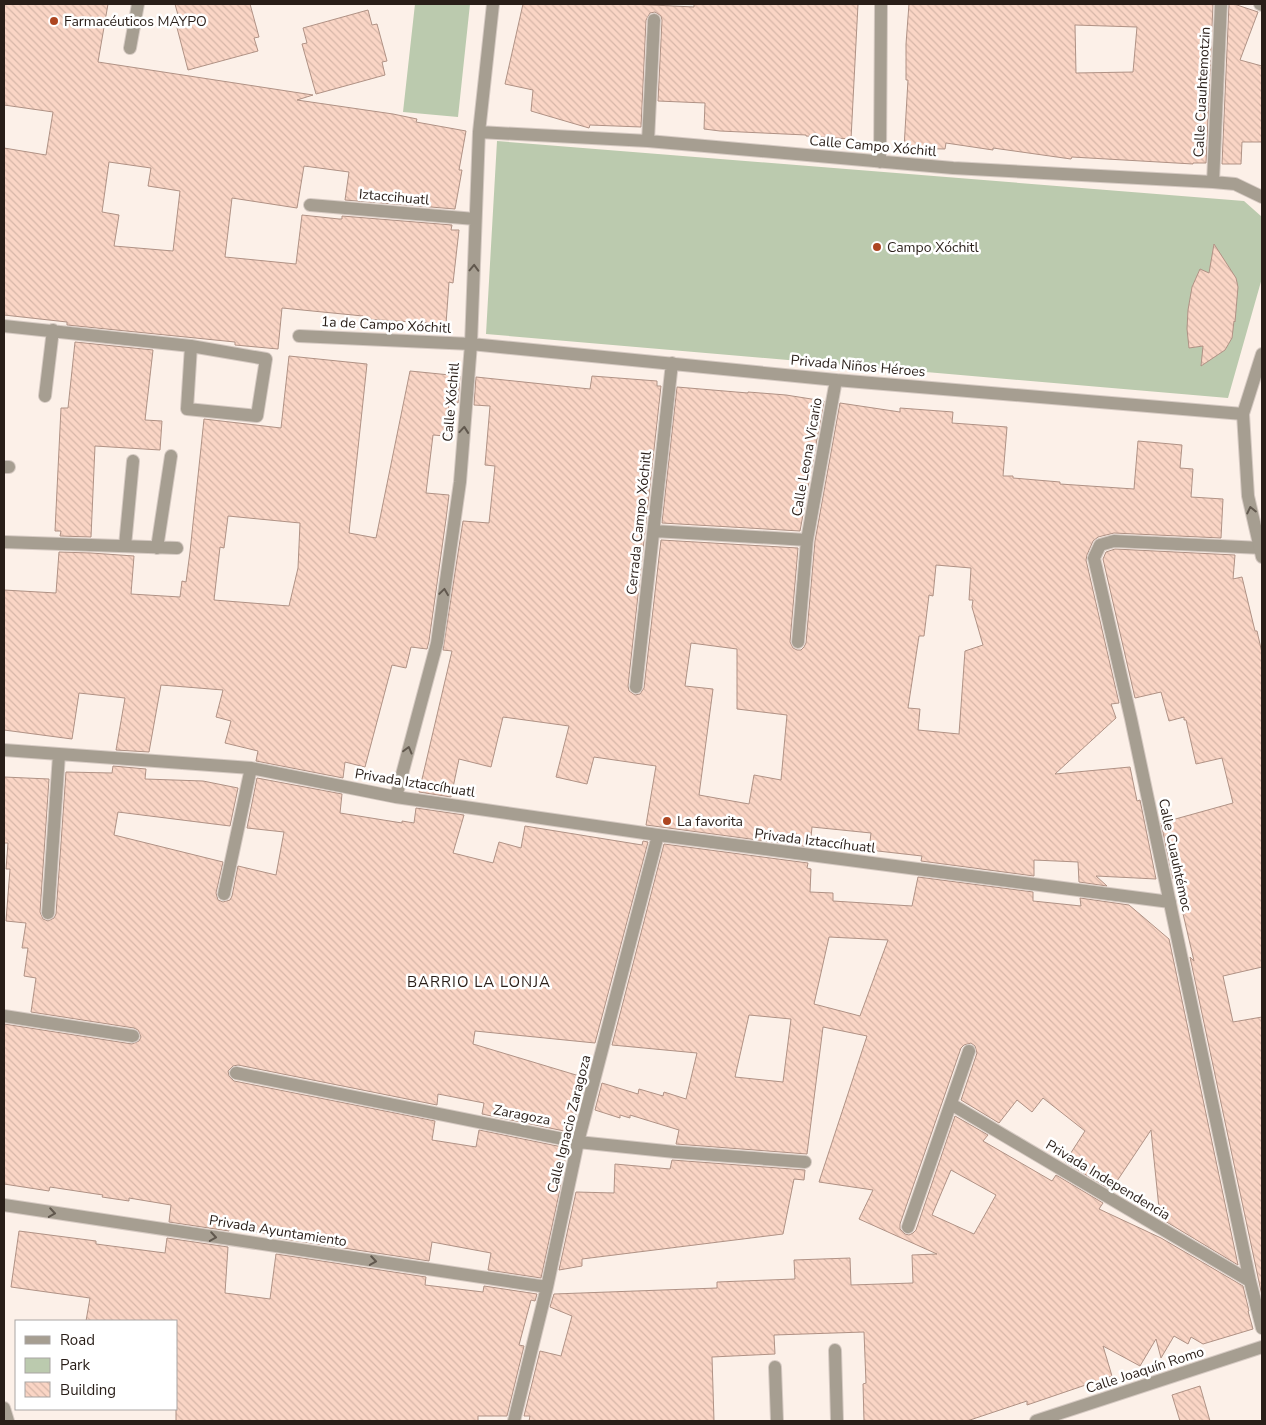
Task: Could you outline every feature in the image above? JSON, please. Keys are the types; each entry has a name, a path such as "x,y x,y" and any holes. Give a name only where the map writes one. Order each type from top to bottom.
{"street":[{"path":"130,48 138,4"},
{"name":"Calle Xóchitl","path":"396,797 437,642 460,482 471,344 479,132 494,4"},
{"path":"880,162 881,4"},
{"name":"Calle Cuauhtemotzin","path":"1213,182 1221,4"},
{"path":"648,141 654,20"},
{"name":"Calle Campo Xóchitl","path":"479,132 648,141 953,168 1213,182 1235,184 1262,197"},
{"name":"Iztaccihuatl","path":"310,205 475,220"},
{"path":"4,326 191,346 266,359 257,416 187,409 191,346"},
{"path":"45,396 53,330"},
{"name":"1a de Campo Xóchitl","path":"299,336 471,344"},
{"name":"Privada Niños Héroes","path":"471,344 836,380 1243,414"},
{"path":"1262,354 1243,414 1248,496 1262,551"},
{"name":"Cerrada Campo Xóchitl","path":"636,687 672,363"},
{"name":"Calle Leona Vicario","path":"798,642 808,540 836,380"},
{"path":"157,548 172,456"},
{"path":"125,546 133,461"},
{"path":"654,531 808,540"},
{"name":"Calle Cuauhtémoc","path":"1262,551 1114,541 1100,545 1094,558 1131,719 1250,1281 1262,1328"},
{"path":"4,542 177,548"},
{"name":"Privada Iztaccíhuatl","path":"4,750 251,768 396,797 658,835 1170,902"},
{"path":"48,913 59,755"},
{"path":"224,894 251,768"},
{"name":"Calle Ignacio Zaragoza","path":"514,1421 547,1287 578,1142 658,835"},
{"path":"4,1016 133,1036"},
{"path":"908,1227 969,1051"},
{"name":"Zaragoza","path":"236,1073 578,1142 805,1162"},
{"name":"Privada Independencia","path":"951,1104 1250,1281"},
{"name":"Privada Ayuntamiento","path":"4,1205 547,1287"},
{"name":"Calle Joaquín Romo","path":"1036,1421 1262,1347"},
{"path":"835,1350 837,1421"},
{"path":"775,1367 777,1421"},
{"path":"4,1408 8,1421"}],"green space":[{"path":"415,4 470,4 458,117 403,112"},
{"name":"Campo Xóchitl","path":"497,141 1244,201 1262,217 1262,278 1228,398 486,334"}],"building":[{"path":"4,4 108,4 98,62 313,95 297,100 393,114 417,119 416,122 466,131 455,209 345,200 349,172 304,166 297,208 232,198 225,257 296,264 302,215 339,219 342,219 342,216 452,225 451,230 459,230 453,283 449,282 446,324 363,319 363,316 282,308 278,349 235,345 235,342 67,325 67,322 4,315 4,148 46,155 53,112 4,105","holes":["109,162 151,168 148,186 180,191 173,251 114,246 119,215 102,212"]},
{"path":"175,4 250,4 259,37 254,38 258,51 188,70 175,20 179,19"},
{"path":"523,4 632,4 694,7 694,4 858,4 851,139 704,129 705,103 658,101 662,20 661,16 655,12 650,13 646,20 641,127 590,125 589,128 531,111 533,90 505,84"},
{"path":"909,4 1213,4 1206,163 1193,164 1072,157 1071,159 946,143 945,149 904,148 908,80 906,80","holes":["1075,25 1137,27 1133,72 1076,73"]},
{"path":"1229,4 1258,12 1240,60 1262,66 1262,142 1242,142 1241,164 1222,164"},
{"path":"368,10 372,25 377,24 387,61 382,62 385,75 316,94 302,44 307,43 303,28"},
{"path":"1214,244 1236,278 1238,287 1235,322 1232,338 1225,350 1201,366 1203,346 1189,348 1188,310 1192,287 1200,269 1209,273"},
{"path":"75,342 153,350 145,420 162,421 160,450 95,446 91,537 60,536 61,531 55,531 61,408 68,408"},
{"path":"289,356 367,364 349,533 376,538 410,371 460,376 458,403 449,402 446,436 433,435 426,493 449,495 429,641 427,649 411,647 406,668 392,665 365,767 345,762 343,778 256,761 258,751 225,743 231,721 216,717 223,690 161,685 149,752 116,750 125,698 79,693 72,739 4,730 4,590 56,593 59,552 91,553 134,556 131,594 180,597 182,581 186,582 204,419 281,428","holes":["228,516 300,523 298,568 289,606 214,600 220,547 224,548"]},
{"path":"592,376 657,381 657,386 661,386 628,686 629,691 635,695 640,694 644,688 661,540 798,548 790,642 793,648 797,650 801,650 804,647 806,643 815,541 840,403 900,412 900,408 953,412 952,423 1007,427 1003,476 1060,482 1060,484 1134,489 1138,441 1182,445 1180,468 1193,469 1191,497 1223,499 1221,538 1114,533 1098,537 1093,541 1086,560 1119,703 1111,704 1116,718 1055,774 1130,767 1137,801 1140,800 1156,879 1096,876 1107,886 1079,882 1078,862 1034,860 1034,876 921,861 922,856 869,850 871,833 812,827 810,847 646,825 656,766 594,757 587,784 556,777 569,726 503,717 491,767 459,759 451,797 419,792 452,651 443,650 463,521 489,523 495,466 485,465 490,406 474,405 476,377 590,389","holes":["936,565 971,568 969,600 973,600 972,607 983,645 965,651 959,734 918,730 920,709 908,708 919,636 924,636 929,595 933,596","691,643 737,649 737,709 787,715 781,780 754,775 749,804 699,795 713,689 685,686"]},
{"path":"677,387 786,395 824,401 800,531 662,523"},
{"path":"1115,549 1235,555 1233,579 1242,577 1262,653 1262,967 1223,976 1233,1022 1262,1017 1262,1296 1190,957 1194,961 1161,823 1233,803 1222,758 1196,764 1186,720 1184,720 1184,717 1169,721 1161,692 1135,698 1103,559 1106,552"},
{"path":"113,766 146,769 145,779 203,781 238,788 230,826 118,812 114,835 223,862 216,893 218,900 223,902 230,900 232,896 238,866 276,875 284,832 247,828 257,778 342,794 340,813 402,823 402,821 414,823 416,808 464,815 453,853 493,863 499,842 521,848 525,826 642,845 643,841 648,842 595,1043 475,1031 473,1044 586,1078 569,1132 482,1114 484,1103 438,1094 437,1105 238,1065 233,1066 228,1071 229,1076 234,1081 435,1121 432,1140 476,1147 479,1130 567,1148 541,1278 488,1270 491,1253 432,1242 429,1261 278,1238 279,1236 229,1228 229,1231 169,1222 171,1205 129,1198 129,1201 102,1197 103,1195 50,1187 49,1191 4,1184 4,1024 132,1044 139,1041 141,1037 138,1030 134,1028 31,1012 36,978 24,976 28,948 22,948 26,923 6,921 10,869 6,869 8,843 4,843 4,777 49,779 40,912 43,919 48,921 54,918 56,914 66,772 112,773"},
{"path":"664,844 808,863 807,868 811,869 810,892 833,893 833,901 912,906 918,877 1033,892 1033,901 1081,906 1080,898 1129,905 1169,939 1238,1265 1160,1218 1151,1130 1111,1190 1065,1162 1085,1131 1043,1098 1032,1112 1017,1100 999,1123 961,1100 977,1053 975,1046 971,1043 961,1048 900,1224 900,1229 909,1235 916,1230 955,1116 988,1135 983,1141 1052,1181 1056,1175 1103,1203 1099,1209 1161,1238 1243,1286 1253,1329 1203,1344 1191,1337 1188,1344 1174,1336 1161,1358 1156,1339 1140,1366 1103,1346 1112,1376 1027,1405 1027,1401 967,1421 864,1421 863,1384 866,1383 864,1332 774,1335 775,1354 712,1357 714,1421 529,1421 530,1416 524,1416 540,1351 561,1356 572,1316 550,1307 554,1294 717,1288 717,1282 795,1279 794,1260 850,1258 851,1285 913,1283 912,1255 937,1254 859,1219 873,1190 819,1182 867,1036 823,1027 807,1154 676,1144 679,1130 630,1115 630,1118 620,1115 620,1118 595,1110 602,1083 638,1094 639,1089 663,1096 664,1092 686,1099 697,1053 612,1045","holes":["829,937 888,940 860,1016 814,1004","749,1015 791,1019 783,1082 735,1077","951,1170 996,1195 974,1234 932,1215"]},
{"path":"672,1160 805,1170 804,1180 794,1179 783,1234 582,1259 582,1266 559,1270 576,1192 614,1193 615,1164 670,1169"},
{"path":"19,1231 96,1241 96,1244 165,1253 167,1238 228,1247 225,1293 270,1299 276,1254 426,1277 425,1285 483,1292 484,1286 537,1294 535,1301 531,1300 519,1345 524,1346 507,1416 478,1416 478,1421 176,1421 176,1410 178,1410 178,1320 86,1320 90,1298 11,1287"},
{"path":"1200,1386 1210,1421 1180,1421 1172,1395"}],"place":[{"name":"Farmacéuticos MAYPO","path":"54,21"},
{"name":"Campo Xóchitl","path":"877,247"},
{"name":"La favorita","path":"667,821"}],"district":[{"name":"BARRIO LA LONJA","path":"479,982"}]}
